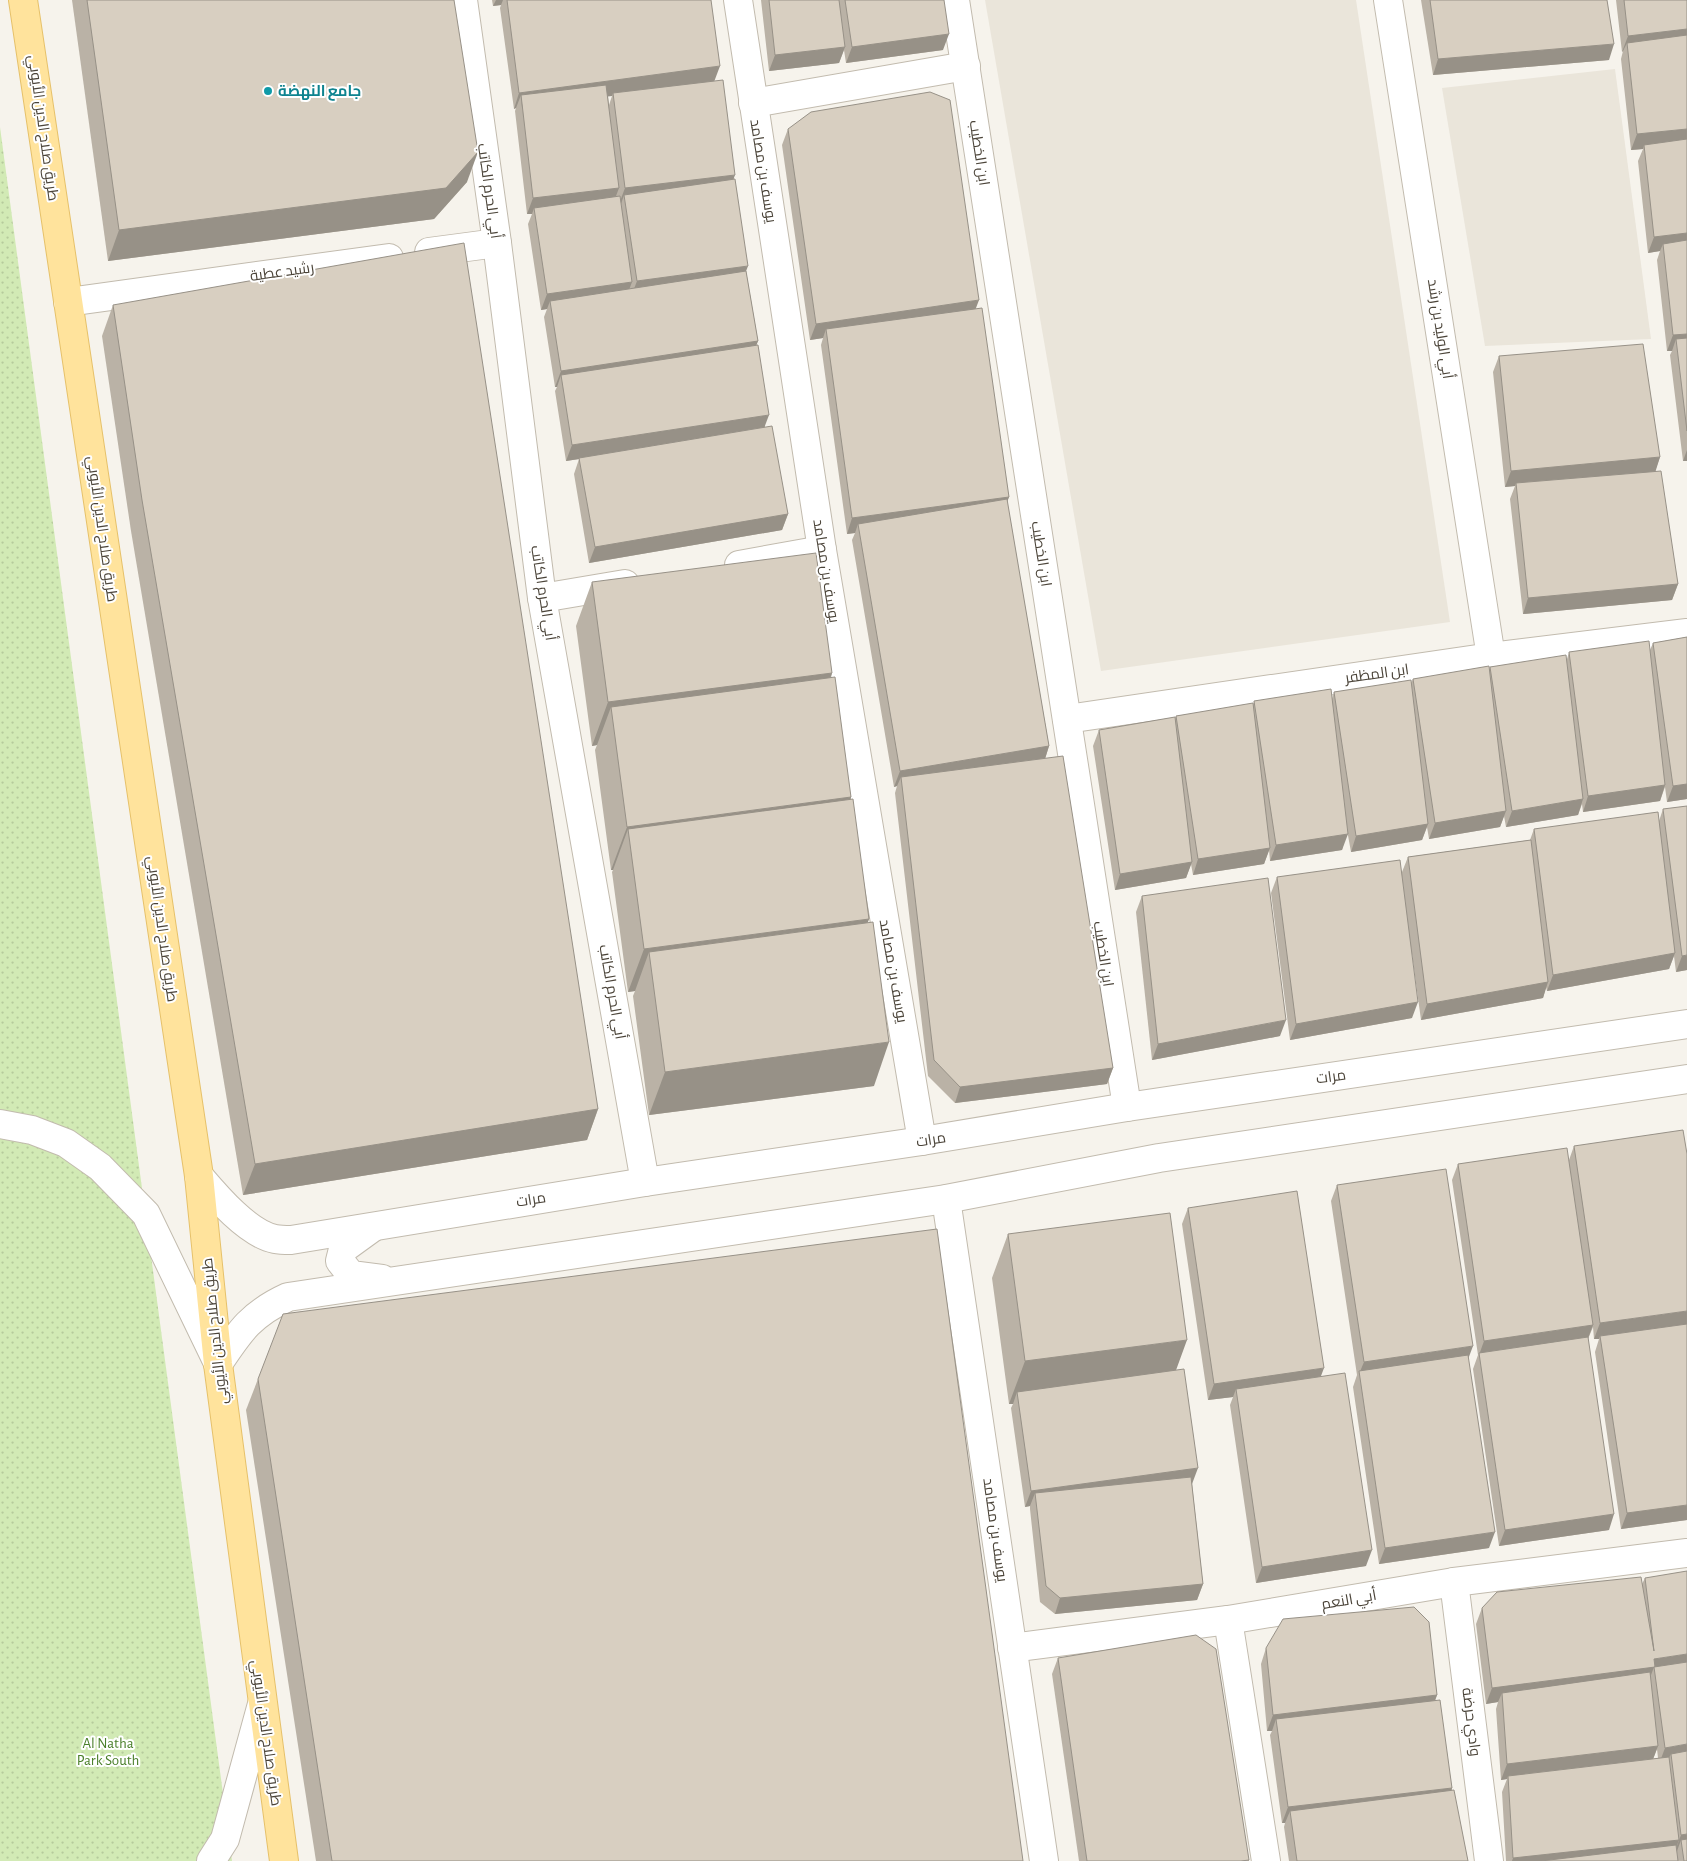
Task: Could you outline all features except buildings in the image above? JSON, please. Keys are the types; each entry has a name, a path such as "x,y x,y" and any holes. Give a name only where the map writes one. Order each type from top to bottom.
{"main road":[{"name":"طريق صلاح الدين الأيوبي","path":"24,0 199,1176 218,1364 284,1861"}],"street":[{"name":"أبي الحرم الكاتب","path":"463,0 542,598 645,1182"},
{"name":"يوسف بن مصامد","path":"738,0 822,550 922,1141"},
{"name":"ابن الخطيب","path":"955,0 1127,1107"},
{"name":"أبي الوليد بن رشد","path":"1388,0 1491,657"},
{"path":"753,102 966,66"},
{"name":"رشيد عطية","path":"68,302 496,243"},
{"path":"716,568 822,550"},
{"path":"542,598 649,580"},
{"name":"ابن المظفر","path":"1067,719 1491,657 1687,633"},
{"name":"مرات","path":"199,1176 219,1199 243,1221 274,1239 291,1240 645,1182 922,1141 1127,1107 1687,1024"},
{"path":"218,1364 238,1333 254,1316 288,1297 946,1198 1159,1158 1687,1079"},
{"path":"0,1124 32,1130 66,1143 100,1167 146,1214 218,1364"},
{"name":"يوسف بن مصامد","path":"946,1198 1044,1861"},
{"path":"376,1226 343,1249 340,1261 351,1275 393,1281"},
{"name":"أبي النعم","path":"1012,1648 1228,1620 1454,1582 1687,1553"},
{"name":"وادي حرضة","path":"1454,1582 1489,1861"},
{"path":"1228,1620 1266,1861"},
{"path":"211,1861 225,1839 262,1704"}],"shaded area":[{"path":"985,0 1356,0 1450,622 1101,671"},
{"path":"1615,69 1651,339 1485,346 1442,88"}],"green space":[{"name":"Al Natha Park South","path":"0,127 232,1861 0,1861"}],"place":[{"name":"جامع النهضة","path":"268,91"}]}
